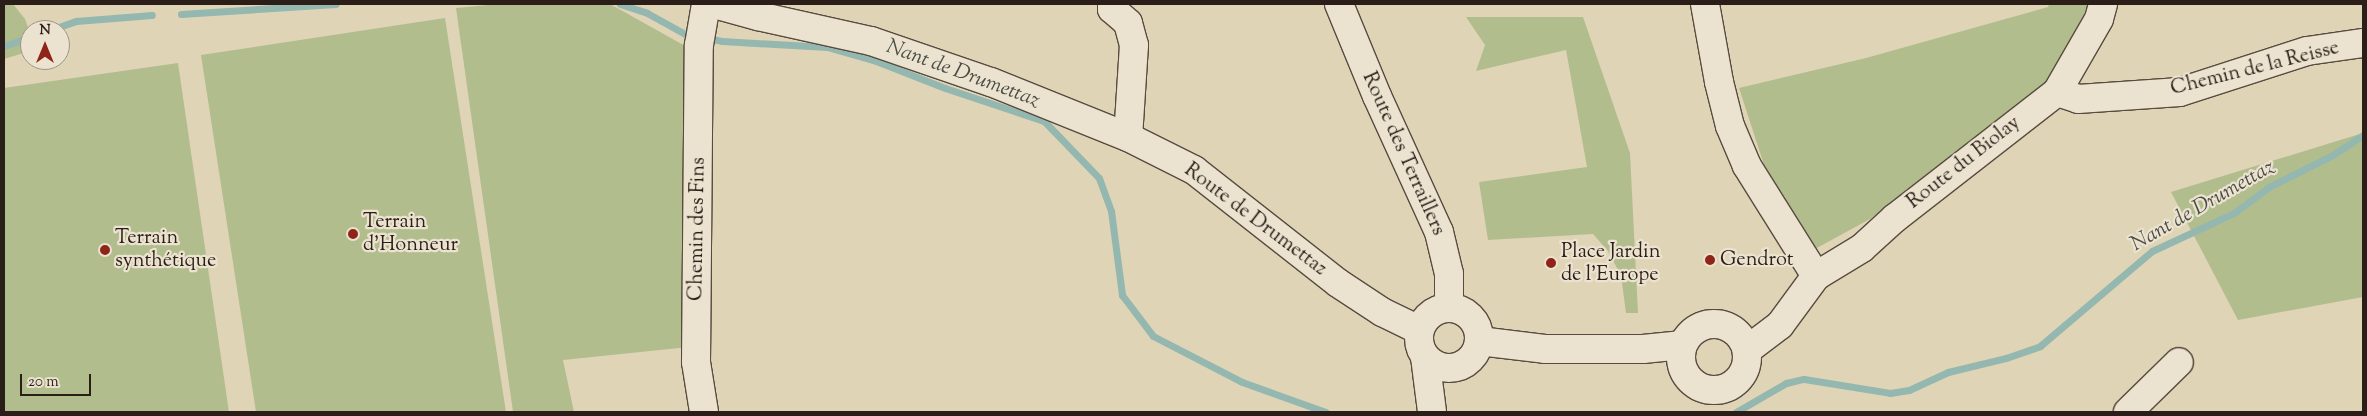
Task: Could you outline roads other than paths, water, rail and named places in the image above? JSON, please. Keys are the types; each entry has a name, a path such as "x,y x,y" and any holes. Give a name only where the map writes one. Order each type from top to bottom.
{"street":[{"path":"1112,4 1112,9 1128,23 1134,45 1128,137"},
{"name":"Route des Terraillers","path":"1339,4 1377,96 1439,232 1455,309"},
{"path":"1705,4 1719,82 1730,126 1747,166 1816,276"},
{"name":"Route du Biolay","path":"1744,342 1797,300 1816,276 1862,248 1895,218 2057,92 2099,19 2104,4"},
{"name":"Route de Drumettaz","path":"705,19 758,16 871,40 1087,118 1176,160 1201,175 1269,230 1338,283 1382,312 1421,344"},
{"name":"Chemin des Fins","path":"704,412 696,362 705,19"},
{"name":"Chemin de la Reisse","path":"2057,92 2078,99 2180,92 2308,51 2363,43"},
{"path":"1421,344 1432,364 1449,369 1466,363 1477,347 1474,322 1455,309 1430,314 1421,344 1433,412"},
{"path":"1719,323 1730,327 1744,342 1748,360 1741,378 1713,401 1688,378 1682,353 1688,335 1697,328 1719,323"},
{"path":"1477,347 1643,349 1682,353"},
{"path":"2128,412 2179,362"},
{"path":"1433,412 1449,369"}],"waterway":[{"name":"Nant de Drumettaz","path":"181,14 336,4"},
{"name":"Nant de Drumettaz","path":"620,4 647,13 685,34 696,36"},
{"name":"Nant de Drumettaz","path":"70,23 152,15"},
{"name":"Nant de Drumettaz","path":"707,38 722,41 827,47 876,61 945,88 1044,121 1099,178 1111,211 1122,295 1153,336 1242,382 1326,412"},
{"name":"Nant de Drumettaz","path":"4,46 20,40"},
{"name":"Nant de Drumettaz","path":"1736,412 1786,383 1804,379 1890,393 1909,390 1948,372 2006,358 2040,346 2152,251 2234,213 2269,187 2331,156 2363,135"}],"place":[{"name":"Terrain d'Honneur","path":"353,234"},
{"name":"Terrain synthétique","path":"105,250"},
{"name":"Gendrot","path":"1710,260"},
{"name":"Place Jardin de l'Europe","path":"1551,263"}]}
